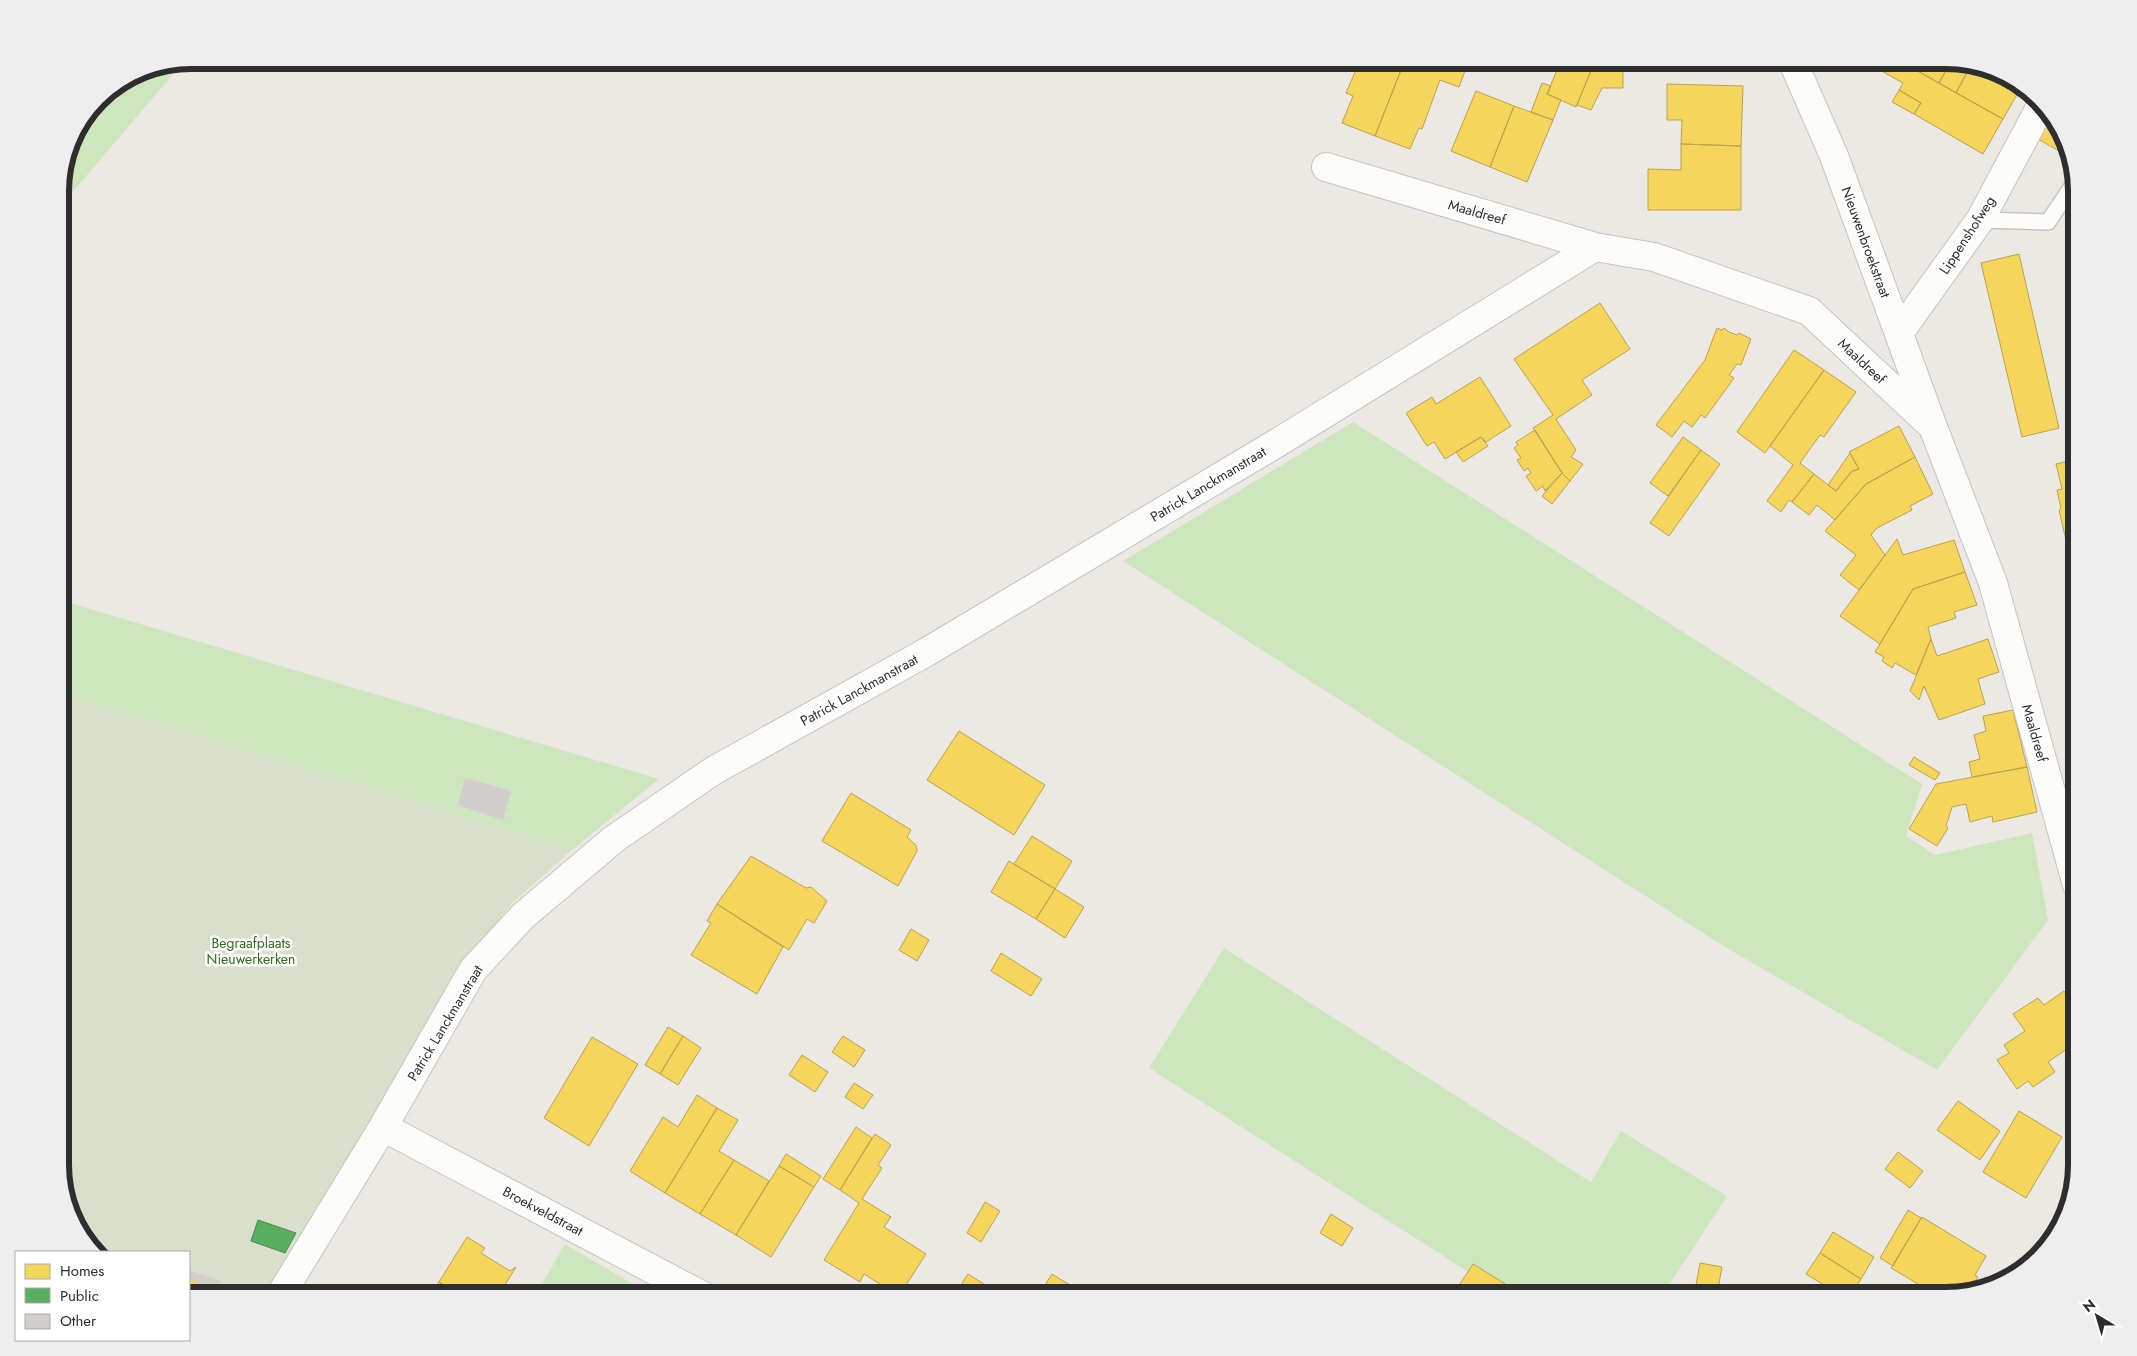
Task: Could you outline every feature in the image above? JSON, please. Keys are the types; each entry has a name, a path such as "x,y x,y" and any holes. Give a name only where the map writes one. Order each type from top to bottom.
{"street":[{"name":"Nieuwenbroekstraat","path":"1796,69 1834,156 1933,427"},
{"name":"Lippenshofweg","path":"1899,333 1980,220 2039,111"},
{"name":"Maaldreef","path":"1326,167 1595,247 1654,257 1809,311 1933,427 1993,583 2068,853"},
{"name":"Patrick Lanckmanstraat","path":"285,1287 383,1127 473,970 523,916 614,839 713,771 925,653 1277,443 1595,247"},
{"name":"Broekveldstraat","path":"383,1127 685,1287"}],"lane":[{"path":"1980,220 2048,222 2068,192"}],"green space":[{"path":"177,70 69,196 70,175 78,144 89,123 104,104 123,89 144,78"},
{"path":"1353,422 1922,784 1906,836 1935,855 2032,833 2048,920 1937,1070 1725,947 1123,561"},
{"path":"69,603 659,779 572,850 69,697"},
{"name":"Begraafplaats Nieuwerkerken","path":"69,697 572,850 513,902 463,966 272,1287 190,1287 190,1251 103,1251 94,1240 78,1212 69,1173"},
{"path":"1224,948 1591,1182 1621,1131 1727,1196 1668,1287 1492,1287 1149,1068"},
{"path":"565,1244 638,1287 540,1287"}],"building: Homes":[{"path":"1356,69 1401,69 1375,136 1342,123 1353,96 1346,93"},
{"path":"1401,69 1466,69 1459,87 1440,80 1422,129 1419,128 1410,149 1375,136"},
{"path":"1557,69 1592,69 1576,107 1547,94"},
{"path":"1592,69 1623,69 1623,88 1602,88 1591,110 1577,105"},
{"path":"1878,69 1914,69 2003,119 1983,154 1914,114 1921,103 1899,90 1903,83"},
{"path":"1914,69 1947,69 1939,83"},
{"path":"1947,69 1968,71 1956,93 1939,83"},
{"path":"1968,71 1993,78 2018,92 2003,119 1956,93"},
{"path":"1542,83 1551,86 1547,94 1561,100 1553,120 1531,112"},
{"path":"1667,84 1743,86 1741,146 1681,144 1682,120 1667,120"},
{"path":"1899,90 1921,103 1914,114 1892,102"},
{"path":"1476,91 1514,106 1490,167 1451,151"},
{"path":"1514,106 1553,120 1527,182 1490,167"},
{"path":"2046,120 2062,153 2036,138"},
{"path":"1681,144 1741,146 1741,210 1648,210 1648,169 1681,170"},
{"path":"2019,254 2059,428 2022,437 1981,263"},
{"path":"1600,303 1630,349 1582,380 1592,395 1556,419 1576,450 1571,457 1583,464 1570,481 1562,473 1533,428 1553,415 1514,359"},
{"path":"1717,328 1722,330 1724,328 1729,332 1737,335 1739,333 1751,339 1741,365 1737,364 1729,375 1734,378 1705,418 1701,415 1692,427 1684,421 1672,437 1656,425 1705,360"},
{"path":"1794,350 1824,370 1765,453 1737,432"},
{"path":"1824,370 1856,392 1824,437 1820,435 1800,463 1814,474 1792,502 1789,500 1781,512 1767,501 1793,465 1770,446"},
{"path":"1480,377 1511,426 1486,442 1481,437 1445,459 1434,442 1427,446 1406,413 1432,397 1436,404"},
{"path":"1899,426 1915,457 1866,484 1835,520 1817,505 1809,515 1792,502 1814,474 1836,491 1852,471 1859,469 1849,452"},
{"path":"1535,430 1562,473 1545,491 1543,486 1536,491 1526,476 1531,473 1528,468 1524,471 1517,460 1521,458 1514,448 1518,445 1516,442"},
{"path":"1481,437 1488,446 1463,462 1456,452"},
{"path":"1683,437 1701,450 1668,496 1650,483"},
{"path":"1701,450 1720,464 1669,536 1650,523"},
{"path":"1850,453 1859,469 1852,471 1836,491 1828,485"},
{"path":"1915,457 1933,494 1910,506 1912,510 1877,528 1871,535 1885,555 1859,590 1840,575 1856,555 1825,531 1866,484"},
{"path":"2068,461 2068,549 2059,510 2061,509 2057,490 2062,489 2056,464"},
{"path":"1562,473 1570,481 1552,504 1542,496"},
{"path":"1897,539 1903,555 1954,540 1965,572 1913,589 1880,644 1840,616"},
{"path":"1965,572 1977,605 1954,612 1956,618 1928,627 1931,639 1916,675 1895,663 1892,668 1882,661 1884,657 1875,652 1913,589"},
{"path":"1931,639 1937,656 1988,639 1999,672 1978,679 1985,704 1939,720 1924,686 1919,700 1910,691"},
{"path":"2013,710 2027,767 1972,777 1969,762 1980,759 1974,735 1986,731 1983,716"},
{"path":"959,731 1045,785 1014,835 927,780"},
{"path":"1914,757 1940,773 1935,780 1909,765"},
{"path":"2027,767 2037,812 1993,822 1992,816 1970,822 1966,804 1952,807 1946,826 1948,828 1937,846 1909,829 1936,784"},
{"path":"851,793 911,830 907,837 916,845 917,851 898,886 822,841"},
{"path":"1032,836 1072,861 1055,889 1014,864"},
{"path":"751,856 806,888 811,887 827,901 814,923 807,919 789,950 717,904"},
{"path":"1009,861 1055,889 1036,919 991,892"},
{"path":"1055,889 1084,907 1065,938 1036,919"},
{"path":"717,904 783,947 757,994 691,955 711,923 707,921"},
{"path":"911,929 929,940 917,961 899,950"},
{"path":"1001,953 1042,979 1031,996 991,971"},
{"path":"2064,991 2068,997 2068,1048 2048,1062 2055,1072 2033,1087 2028,1081 2017,1089 1997,1060 2009,1053 2004,1045 2025,1031 2013,1014 2038,998 2044,1005"},
{"path":"668,1027 683,1036 660,1074 645,1065"},
{"path":"683,1036 701,1048 678,1085 660,1074"},
{"path":"843,1036 865,1050 854,1067 832,1052"},
{"path":"592,1037 638,1064 589,1146 544,1118"},
{"path":"802,1055 828,1072 815,1092 789,1075"},
{"path":"854,1083 873,1095 863,1109 845,1097"},
{"path":"697,1095 717,1108 665,1193 630,1171 663,1117 678,1127"},
{"path":"1958,1101 2000,1131 1980,1160 1937,1130"},
{"path":"717,1108 738,1120 719,1151 734,1160 700,1214 665,1193"},
{"path":"2019,1111 2062,1137 2026,1198 1983,1172"},
{"path":"856,1127 872,1138 840,1190 823,1179"},
{"path":"875,1134 891,1145 878,1165 882,1168 862,1199 891,1217 884,1227 926,1254 905,1287 885,1287 864,1274 860,1282 824,1260 859,1203 840,1190"},
{"path":"1898,1152 1923,1171 1910,1188 1885,1169"},
{"path":"786,1154 821,1176 814,1187 779,1166"},
{"path":"734,1160 769,1181 736,1235 700,1214"},
{"path":"779,1166 814,1187 771,1257 736,1235"},
{"path":"985,1202 1000,1211 981,1242 967,1233"},
{"path":"1908,1210 1921,1218 1893,1266 1880,1258"},
{"path":"1331,1214 1353,1228 1342,1246 1320,1233"},
{"path":"1922,1217 1986,1256 1975,1275 1978,1277 1974,1284 1962,1286 1923,1287 1891,1268"},
{"path":"1833,1232 1874,1257 1861,1279 1820,1253"},
{"path":"467,1237 485,1248 481,1253 510,1271 516,1267 504,1287 447,1287 439,1282"},
{"path":"1820,1253 1861,1279 1856,1287 1827,1287 1806,1274"},
{"path":"1700,1263 1722,1267 1718,1287 1696,1287"},
{"path":"1473,1264 1510,1287 1458,1287"},
{"path":"968,1274 989,1287 960,1287"},
{"path":"1052,1274 1073,1287 1044,1287"},
{"path":"190,1279 214,1287 190,1287"},
{"path":"439,1282 447,1287 436,1287"}],"building: Public":[{"path":"258,1220 296,1233 285,1253 251,1241"}],"building: Other":[{"path":"465,778 511,791 503,820 458,805"},
{"path":"190,1270 221,1281 219,1287 212,1287 190,1279"}]}
